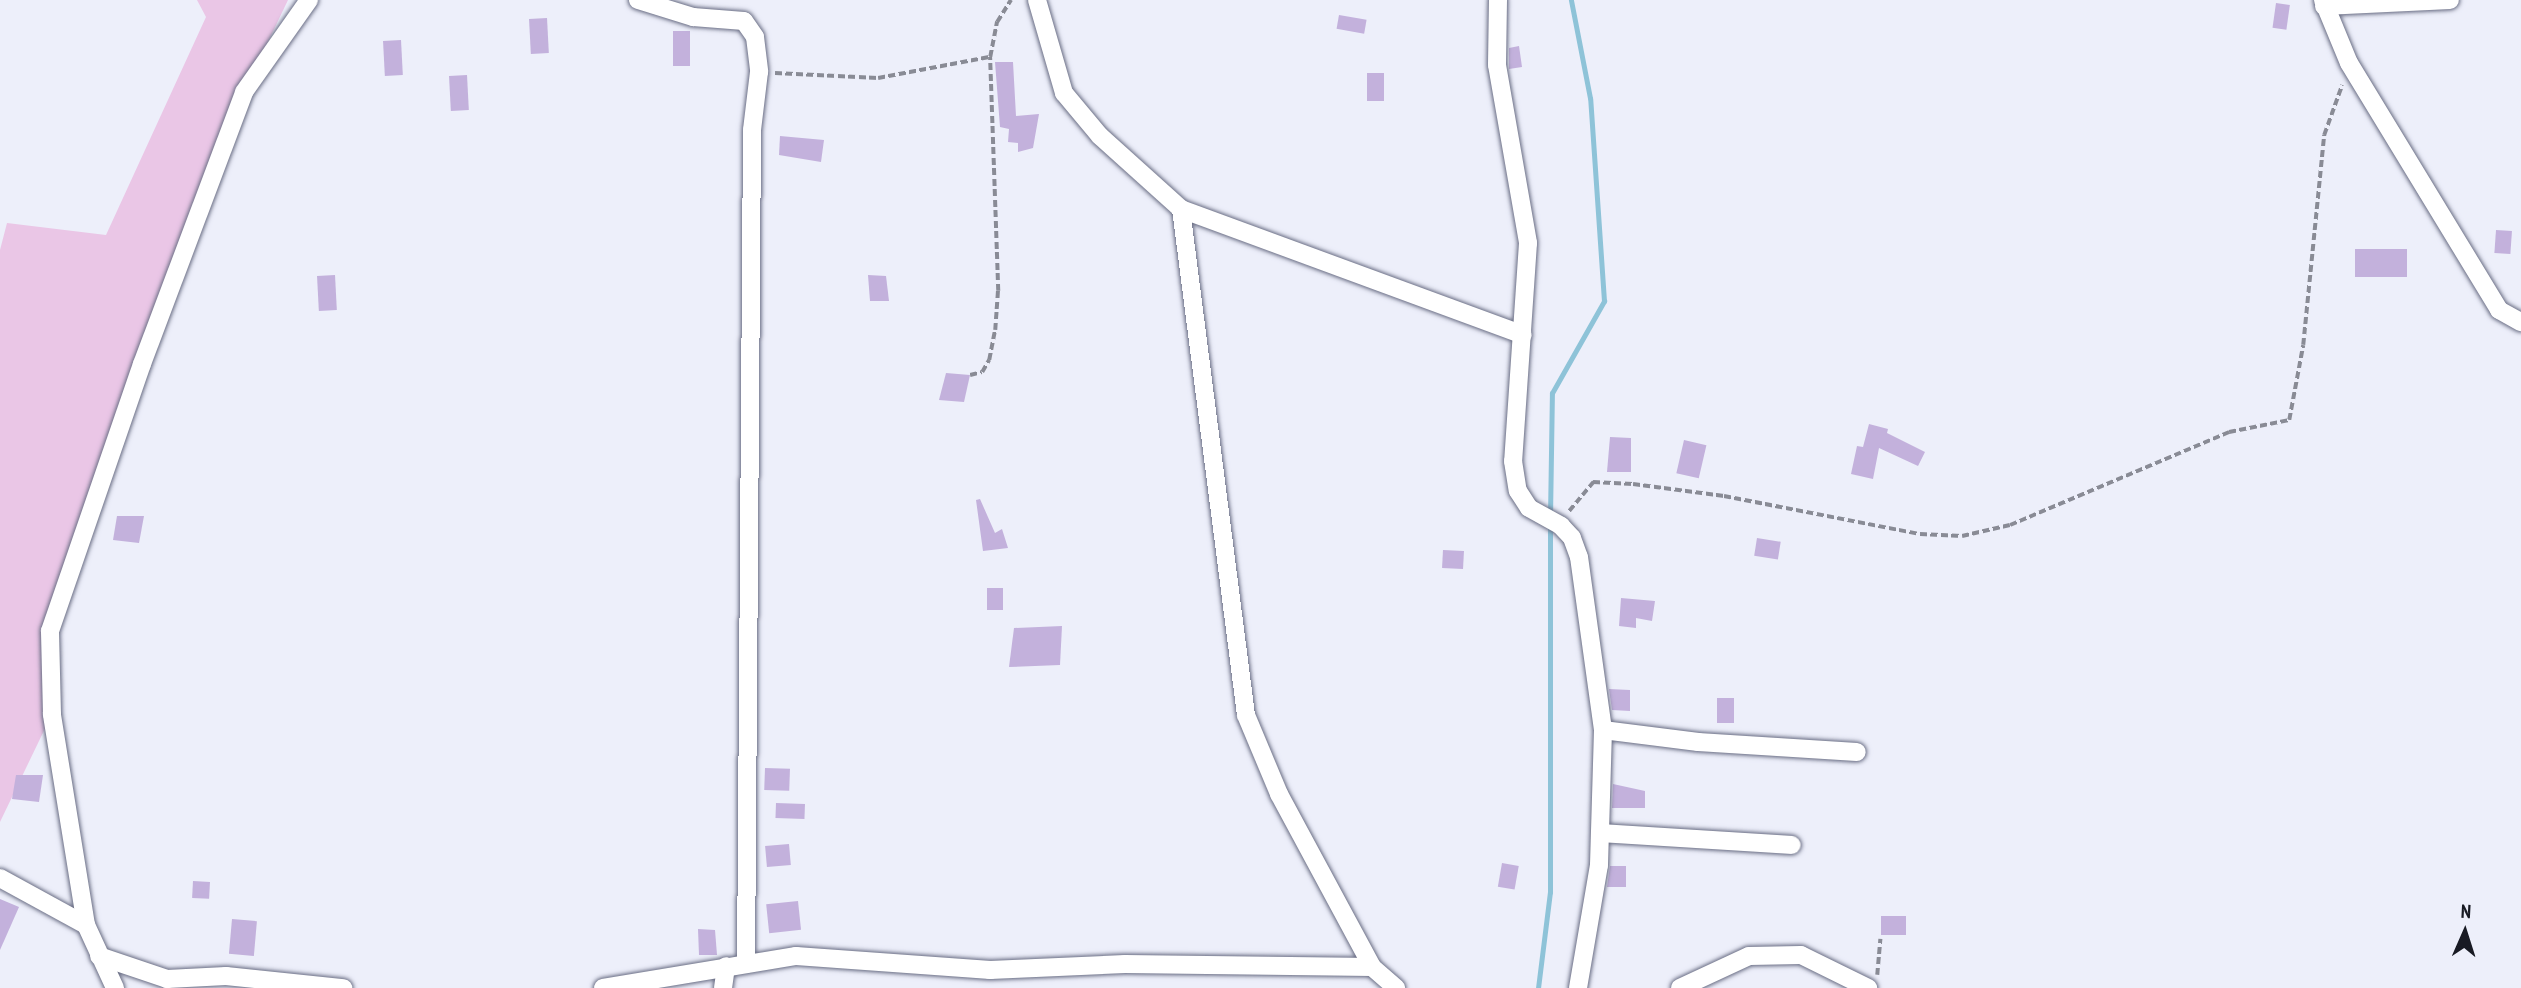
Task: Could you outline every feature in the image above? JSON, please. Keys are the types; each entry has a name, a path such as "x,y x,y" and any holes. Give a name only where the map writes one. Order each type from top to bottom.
{"street":[{"path":"115,988 86,925 52,714 50,631 142,364 244,92 309,0"},
{"path":"638,0 693,17 744,22 755,37 759,72 752,130 746,964"},
{"path":"1037,0 1064,93 1100,136 1181,209 1523,335"},
{"path":"1498,0 1497,65 1528,243 1513,461 1518,491 1529,508 1552,520 1572,538 1579,557 1603,730 1601,833 1578,988"},
{"path":"2450,0 2324,3 2349,63 2498,310 2521,322"},
{"path":"1181,209 1246,715 1279,793 1372,967 1396,988"},
{"path":"1603,730 1698,742 1857,752"},
{"path":"1601,833 1792,845"},
{"path":"0,878 86,925"},
{"path":"1680,988 1749,956 1801,954 1868,988"},
{"path":"99,956 167,979 226,976 343,988"},
{"path":"604,988 796,956 990,970 1125,964 1372,967"},
{"path":"723,988 726,966"}],"path":[{"path":"970,375 982,372 989,360 998,291 990,57 997,22 1011,0"},
{"path":"759,72 878,78 990,57"},
{"path":"1552,520 1592,482 1724,496 1920,534 1962,536 2010,525 2229,432 2289,420 2303,345 2324,135 2349,63"},
{"path":"1876,988 1880,939"}],"shaded area":[{"path":"197,0 288,0 244,92 50,631 52,714 0,822 0,250 7,223 106,235 206,17"}],"building":[{"path":"2276,3 2290,5 2286,30 2273,28"},
{"path":"1339,15 1367,20 1364,34 1337,29"},
{"path":"547,18 549,53 531,54 529,19"},
{"path":"673,31 690,31 690,66 673,66"},
{"path":"401,40 403,75 385,76 383,41"},
{"path":"1519,46 1522,67 1509,69 1509,48"},
{"path":"995,62 1013,62 1016,116 1039,114 1033,148 1018,152 1018,143 1008,142 1009,129 1000,127"},
{"path":"1367,73 1384,73 1384,101 1367,101"},
{"path":"467,75 469,110 451,111 449,76"},
{"path":"780,136 824,140 821,162 779,155"},
{"path":"2496,230 2512,231 2510,254 2494,253"},
{"path":"2355,249 2407,249 2407,277 2355,277"},
{"path":"335,275 337,310 319,311 317,276"},
{"path":"868,275 886,276 889,301 870,301"},
{"path":"946,373 970,375 964,402 939,400"},
{"path":"1869,424 1888,429 1887,433 1925,452 1918,466 1879,448 1873,479 1851,474 1857,446 1863,447"},
{"path":"1610,437 1631,438 1631,472 1607,472"},
{"path":"1684,440 1706,445 1699,478 1676,473"},
{"path":"980,499 995,533 1002,529 1008,548 983,551 976,500"},
{"path":"117,516 144,516 139,543 113,540"},
{"path":"1757,538 1781,542 1778,560 1754,556"},
{"path":"1443,550 1464,551 1463,569 1442,568"},
{"path":"987,588 1003,588 1003,610 987,610"},
{"path":"1621,598 1655,601 1652,621 1636,618 1636,628 1619,626"},
{"path":"1062,626 1060,665 1009,667 1014,628"},
{"path":"1609,689 1630,690 1630,711 1612,710"},
{"path":"1717,698 1734,698 1734,723 1717,723"},
{"path":"765,768 790,769 789,791 764,790"},
{"path":"16,775 43,775 39,802 12,799"},
{"path":"1613,784 1645,791 1645,808 1612,808"},
{"path":"776,803 805,804 804,819 775,818"},
{"path":"789,844 791,865 767,867 765,846"},
{"path":"1502,863 1519,866 1515,890 1498,887"},
{"path":"1610,866 1626,866 1626,887 1607,887"},
{"path":"193,881 210,882 209,899 192,898"},
{"path":"0,899 19,907 0,950"},
{"path":"798,901 801,930 769,933 766,904"},
{"path":"1881,916 1906,916 1906,935 1881,935"},
{"path":"232,919 257,921 254,956 229,954"},
{"path":"698,929 715,930 717,955 699,955"}],"waterway":[{"path":"1550,516 1552,393 1604,301 1590,98 1571,0"},
{"path":"1538,988 1550,892 1550,526"}]}
